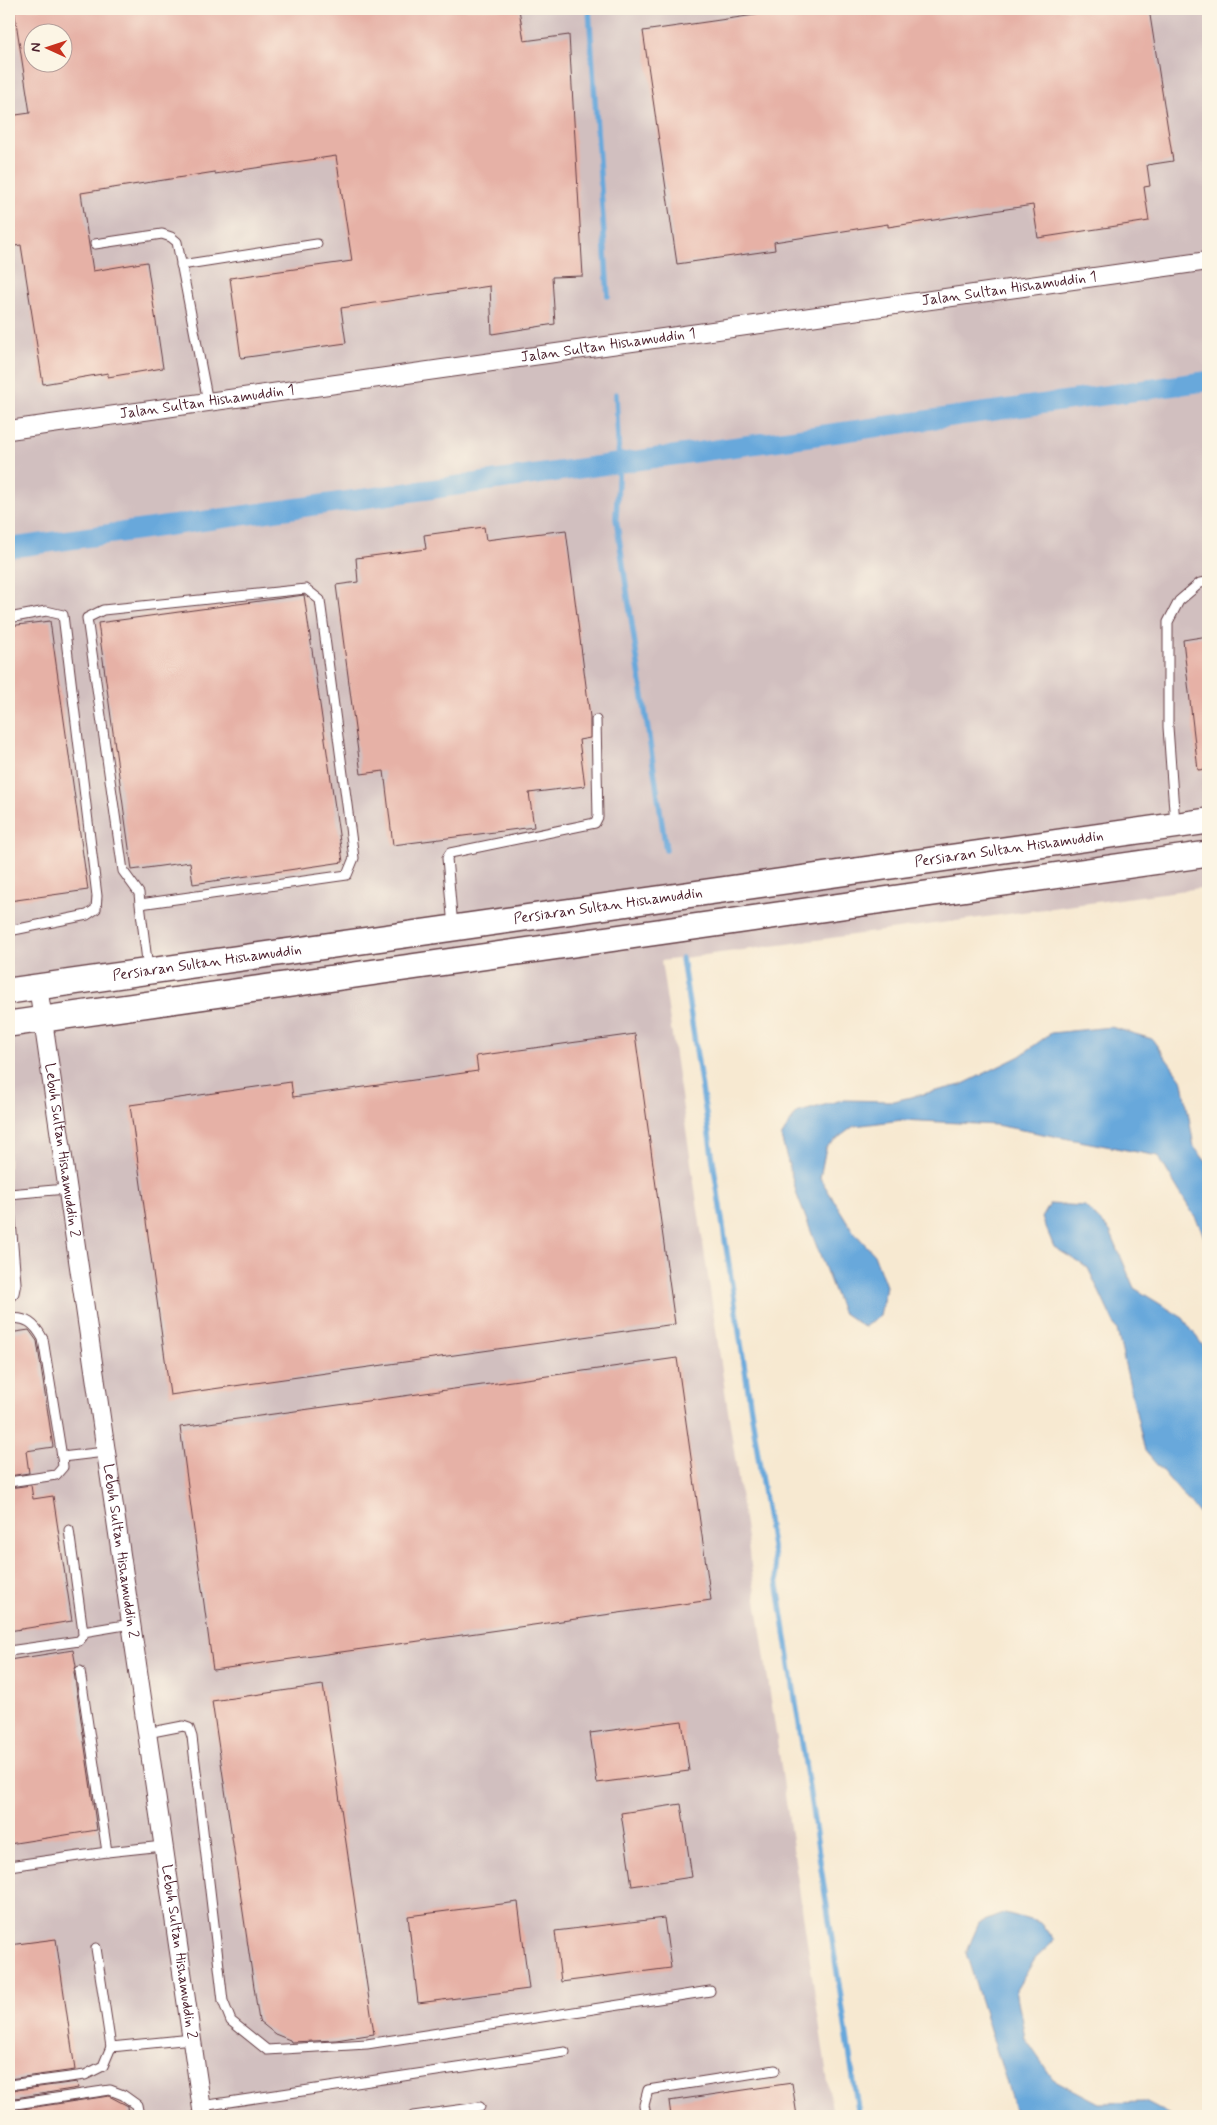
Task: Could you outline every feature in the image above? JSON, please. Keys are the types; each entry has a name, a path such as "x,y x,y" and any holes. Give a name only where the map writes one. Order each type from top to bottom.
{"street":[{"name":"Jalan Sultan Hishamuddin 1","path":"9,430 1208,261"},
{"name":"Persiaran Sultan Hishamuddin","path":"9,990 1208,821"},
{"path":"997,851 1003,883"},
{"path":"9,1024 1208,854"},
{"name":"Lebuh Sultan Hishamuddin 2","path":"38,986 66,1189 202,2111"}],"lane":[{"path":"95,244 162,234 171,237 177,242 208,402"},
{"path":"182,265 317,244"},
{"path":"1175,826 1168,728 1168,622 1179,600 1200,583 1208,582"},
{"path":"140,904 347,875 354,858 320,600 306,589 103,610 87,618 123,871 140,893 140,904 148,971"},
{"path":"9,618 46,611 63,615 97,896 96,909 87,915 9,931"},
{"path":"453,928 447,858 450,852 596,824 598,817 596,720"},
{"path":"9,1298 14,1293 16,1283 9,1195 66,1189"},
{"path":"9,1318 18,1317 36,1325 43,1339 63,1467 56,1475 9,1482"},
{"path":"62,1457 105,1452"},
{"path":"9,1651 80,1641 83,1636 69,1530"},
{"path":"83,1632 131,1624"},
{"path":"80,1672 108,1852"},
{"path":"147,1733 183,1726 189,1728 192,1737 223,2001 231,2022 267,2050 366,2044 710,1991"},
{"path":"9,1866 163,1846"},
{"path":"9,2085 85,2075 103,2066 111,2048 96,1948"},
{"path":"111,2048 192,2039"},
{"path":"202,2111 565,2052"},
{"path":"646,2116 644,2106 648,2090 775,2070"},
{"path":"9,2105 110,2090 123,2095 137,2105 139,2116"},
{"path":"413,2116 480,2107"}],"shaded area":[{"path":"9,9 1208,9 1208,887 661,961 833,2116 9,2116"}],"water":[{"path":"1111,1027 1152,1039 1183,1082 1194,1147 1208,1164 1208,1248 1200,1226 1158,1156 996,1125 902,1120 854,1126 826,1147 820,1178 853,1231 874,1254 886,1286 880,1316 864,1327 842,1312 797,1195 781,1137 796,1113 842,1100 894,1101 961,1085 1020,1056 1051,1033"},
{"path":"1050,1204 1085,1206 1110,1231 1134,1288 1183,1318 1208,1353 1208,1524 1145,1451 1117,1330 1088,1268 1054,1247 1042,1218"},
{"path":"1005,1913 1041,1923 1054,1941 1035,1959 1016,1990 1025,2038 1053,2079 1099,2103 1145,2102 1172,2116 1017,2116 966,1953 979,1923"}],"building":[{"path":"14,9 519,9 524,41 569,35 583,276 552,277 555,324 492,334 490,286 341,308 346,343 241,358 230,278 352,261 336,156 215,174 215,172 81,193 93,271 147,262 163,368 108,377 108,373 43,384 21,245 9,247 9,116 30,113 24,72 72,72 72,22 22,22 22,61"},
{"path":"797,9 1149,9 1173,161 1147,165 1150,186 1144,187 1149,221 1038,238 1033,205 888,227 888,224 774,242 775,250 677,264 643,31"},
{"path":"484,527 486,540 566,530 590,717 590,738 579,740 585,786 529,793 534,827 393,845 384,771 361,774 336,585 358,582 356,558 426,549 424,535"},
{"path":"304,595 343,862 193,884 190,862 132,870 98,623"},
{"path":"50,621 88,890 9,901 9,626"},
{"path":"1208,636 1208,769 1198,770 1183,640"},
{"path":"635,1034 675,1324 170,1395 130,1105 291,1082 293,1097 478,1071 476,1056"},
{"path":"29,1330 37,1341 53,1447 26,1451 29,1473 9,1476 9,1333"},
{"path":"677,1358 711,1600 213,1670 180,1427"},
{"path":"31,1485 33,1499 53,1496 72,1621 9,1631 9,1488"},
{"path":"73,1650 76,1666 74,1672 97,1830 9,1844 9,1660"},
{"path":"323,1685 374,2034 336,2040 291,2042 275,2034 259,2021 212,1701"},
{"path":"682,1721 689,1771 597,1783 590,1733"},
{"path":"681,1804 692,1877 632,1886 621,1813"},
{"path":"518,1902 529,1989 418,2003 408,1916"},
{"path":"664,1918 671,1968 561,1982 555,1931"},
{"path":"56,1939 75,2070 9,2079 9,1945"},
{"path":"77,2082 78,2088 9,2099 9,2091"},
{"path":"792,2083 797,2116 671,2116 669,2101"},
{"path":"109,2096 128,2106 129,2116 9,2116 9,2111"}],"waterway":[{"path":"589,9 608,296"},
{"path":"9,548 1208,381"},
{"path":"616,394 619,463 616,518 666,850"},
{"path":"682,958 859,2116"}]}
